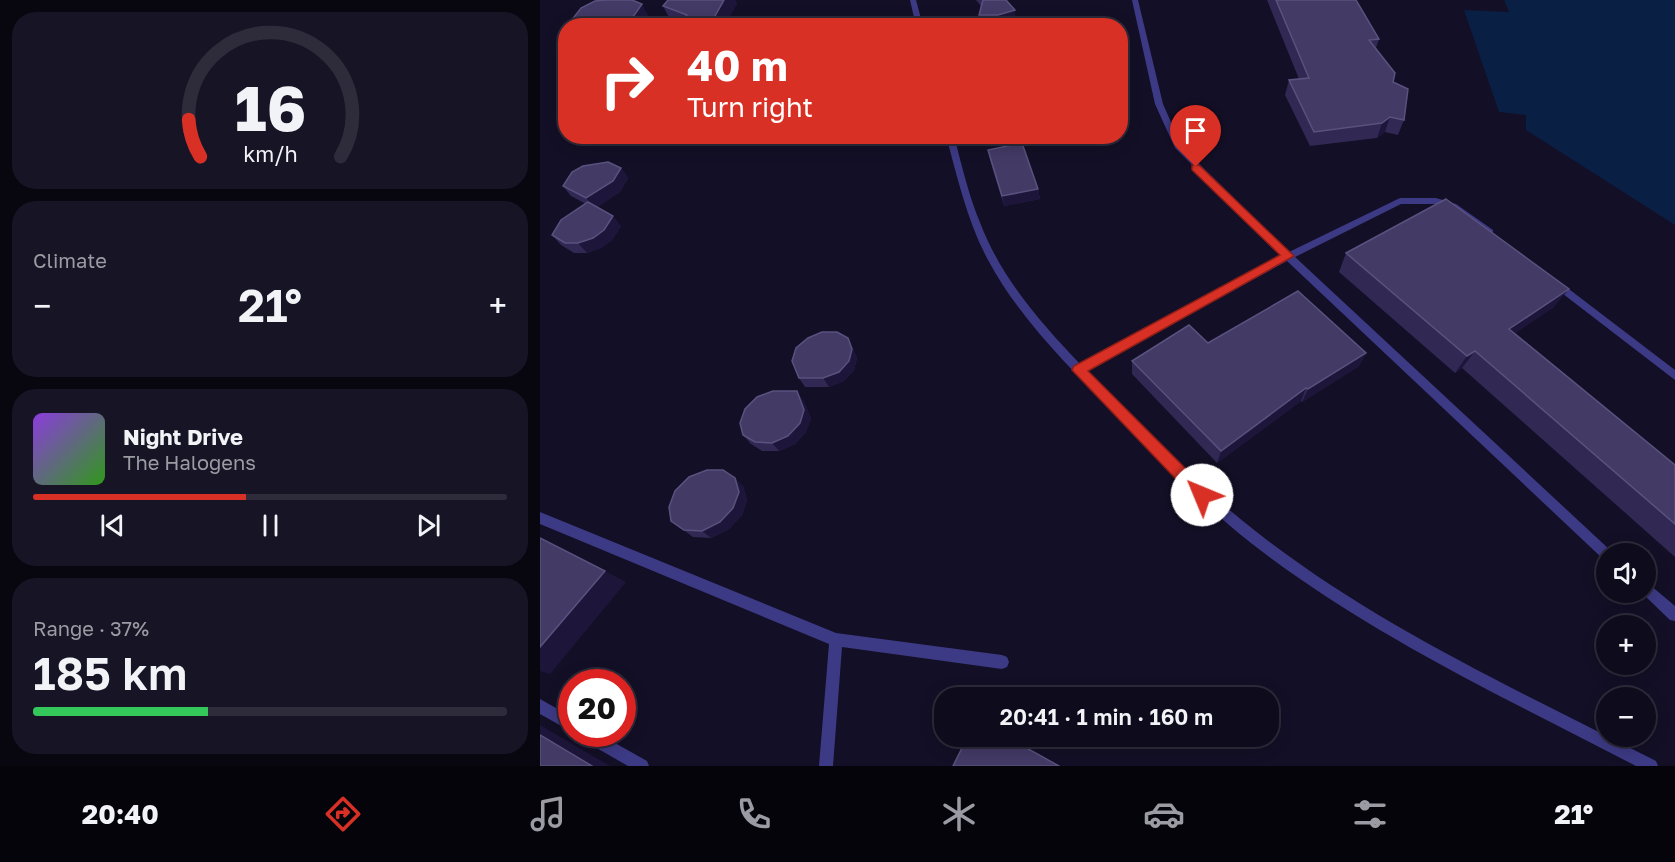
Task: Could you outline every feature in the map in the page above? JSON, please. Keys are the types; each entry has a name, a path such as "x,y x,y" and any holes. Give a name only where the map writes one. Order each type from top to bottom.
{"lane":[{"path":"913,0 918,18"},
{"path":"1135,0 1159,104 1179,148 1288,256 1596,545"},
{"path":"952,144 981,238 998,271 1078,370 1202,495 1276,554 1352,605 1448,661 1651,766"},
{"path":"1078,370 1288,256 1400,201 1436,201 1452,206 1466,213 1503,241"},
{"path":"1548,277 1675,376"},
{"path":"540,518 836,640 1002,662"},
{"path":"1656,598 1675,615"},
{"path":"826,766 836,640"},
{"path":"540,706 558,717"},
{"path":"609,747 642,766"}],"water":[{"path":"1504,0 1675,0 1675,225 1526,130 1526,115 1499,112 1464,10 1509,12"}],"building":[{"path":"632,0 642,4 630,18 573,18 581,8 595,1"},
{"path":"668,0 724,0 714,18 685,18 687,15 663,6"},
{"path":"983,0 1006,0 1015,10 998,15 979,15"},
{"path":"1276,0 1356,0 1379,39 1369,40 1395,73 1393,82 1408,89 1404,120 1390,117 1382,123 1314,132 1289,80 1309,78"},
{"path":"1022,144 1038,189 1002,196 988,150"},
{"path":"608,162 621,168 613,181 586,198 563,186 572,172 583,166"},
{"path":"1446,199 1569,289 1509,329 1675,465 1675,524 1475,351 1467,356 1346,253"},
{"path":"588,202 613,216 604,230 593,238 578,243 565,243 552,235 561,220"},
{"path":"1298,291 1366,353 1308,389 1306,388 1221,451 1132,361 1189,325 1208,343"},
{"path":"822,332 837,332 848,338 852,349 849,361 839,372 823,378 799,378 792,361 796,348 808,338"},
{"path":"773,391 797,391 804,410 800,423 788,436 772,443 755,442 743,435 740,423 745,409 757,397"},
{"path":"707,470 723,470 735,478 739,492 733,508 720,522 702,531 684,530 671,521 669,507 675,491 689,477"},
{"path":"540,538 605,571 540,647"},
{"path":"540,735 592,766 540,766"},
{"path":"962,747 1025,747 1059,766 953,766"}],"route":[{"path":"1196,167 1288,256 1078,370 1202,495"}]}
